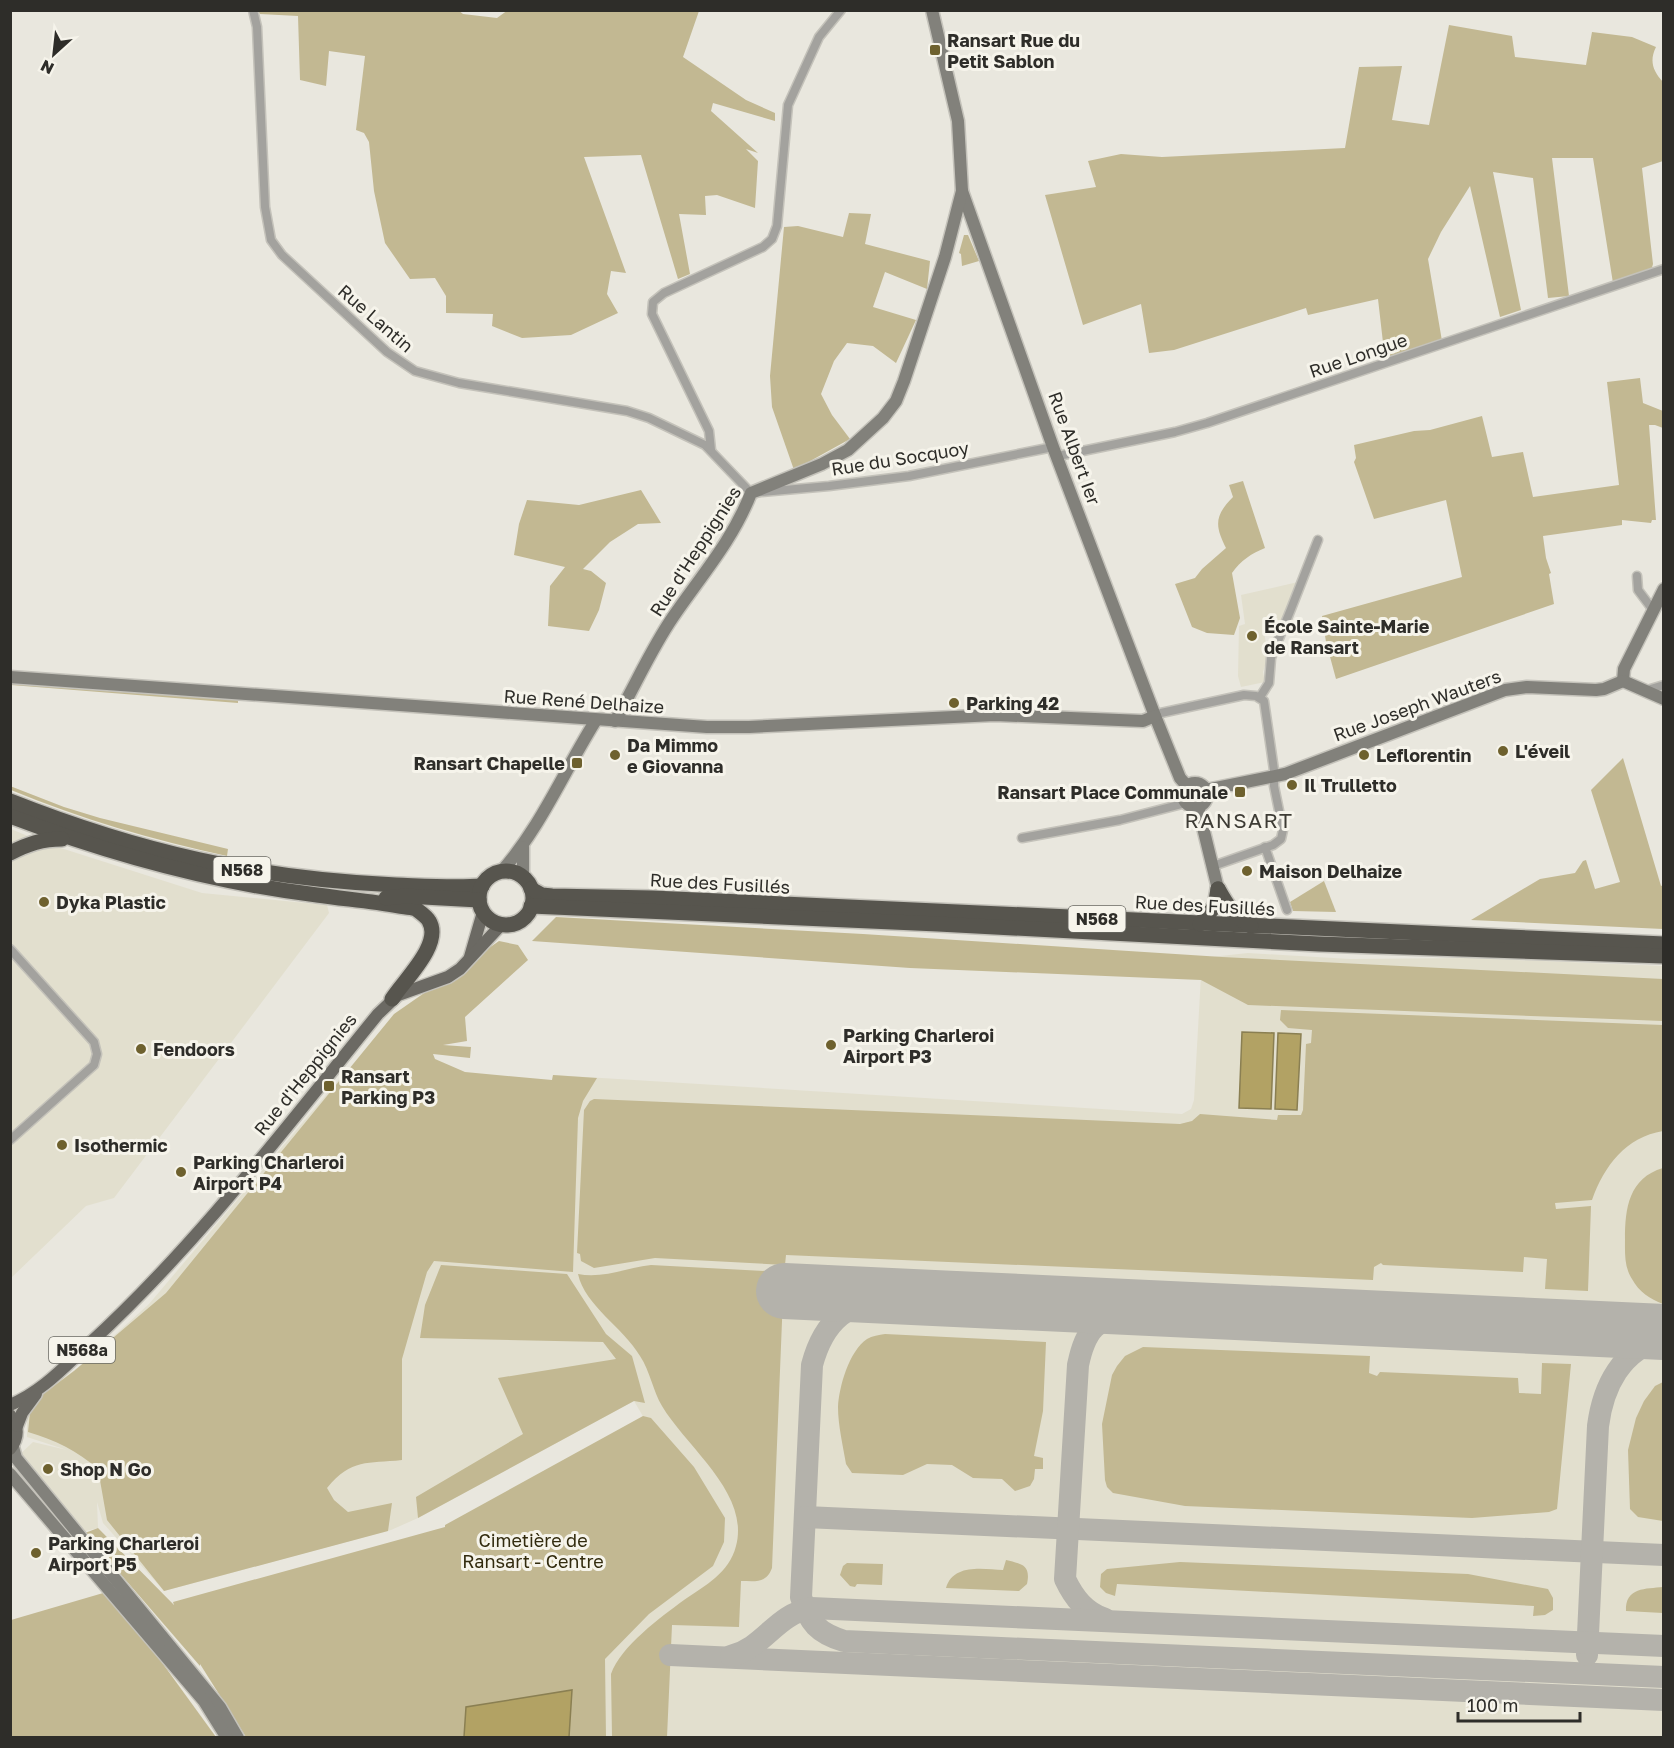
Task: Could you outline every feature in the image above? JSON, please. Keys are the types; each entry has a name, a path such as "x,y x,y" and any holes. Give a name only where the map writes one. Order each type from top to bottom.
{"highway":[{"name":"N568","path":"10,801 60,821 133,844 225,867 345,883 456,887 481,900"},
{"name":"N568","path":"10,816 142,861 218,879 347,899 405,896 481,900"},
{"path":"10,853 29,843 45,839 73,839"},
{"name":"N568","path":"501,872 510,872 527,883"},
{"path":"501,872 487,879 481,900 488,918 501,925 515,924 523,919 531,906 527,883"},
{"name":"Rue des Fusillés","path":"527,883 552,896 652,898 1664,944"},
{"path":"1200,924 1215,906 1218,889"},
{"path":"1218,889 1227,907 1241,921 1252,926"},
{"path":"347,899 414,909 429,920 432,927 429,950 392,999"},
{"name":"Rue des Fusillés","path":"531,906 1319,944 1664,956"}],"main road":[{"path":"468,961 481,900"},
{"name":"Rue d'Heppignies","path":"14,1421 38,1390 126,1310 221,1206 392,999 409,990 448,977 468,961 501,925"},
{"name":"Rue d'Heppignies","path":"10,1405 38,1390"},
{"name":"N568a","path":"12,1448 16,1439 14,1421"}],"street":[{"name":"Rue Lantin","path":"253,10 257,27 265,207 271,240 289,262 387,352 415,371 459,383 627,411 670,428 711,450 751,493"},
{"path":"711,450 709,431 652,314 654,302 664,293 764,247 772,239 777,226 788,105 819,38 841,10"},
{"path":"932,10 958,121 962,191"},
{"name":"Rue Albert Ier","path":"962,191 1155,717 1180,778 1187,786"},
{"name":"Rue d'Heppignies","path":"615,721 666,628 726,543 744,512 751,493 822,464 848,450 880,421 896,401 938,279 956,220 962,191"},
{"name":"Rue Longue","path":"1056,451 1175,432 1207,423 1664,269"},
{"name":"Rue du Socquoy","path":"751,493 909,476 1056,451"},
{"path":"1260,697 1269,683 1270,658 1292,609 1318,540"},
{"path":"1637,576 1638,590 1653,610"},
{"path":"1664,589 1624,669 1623,681 1664,699"},
{"name":"Rue René Delhaize","path":"10,677 732,728 939,717 1021,715 1143,721 1155,717"},
{"name":"Rue Joseph Wauters","path":"1206,790 1274,777 1505,690 1527,687 1596,690 1623,681"},
{"path":"1643,691 1664,685"},
{"path":"1155,717 1161,713 1237,696 1252,695 1264,701 1267,710 1274,786 1283,830 1281,838 1273,845 1213,866"},
{"path":"501,872 536,824 596,720"},
{"path":"1022,838 1120,820 1192,805 1205,802 1206,790 1197,783 1187,786 1183,794 1192,805 1213,866 1218,889"},
{"path":"524,842 522,858 527,883"},
{"path":"1265,846 1287,910"},
{"path":"10,949 94,1042 97,1054 94,1065 10,1140"},
{"path":"12,1448 16,1458 220,1707 238,1737"},
{"path":"10,1474 204,1701 227,1737"}],"shaded area":[{"name":"École Sainte-Marie de Ransart","path":"1298,582 1284,621 1263,626 1268,655 1263,672 1265,682 1241,687 1238,676 1239,626 1245,624 1241,595"},
{"path":"11,829 42,842 202,893 327,905 329,913 114,1198 86,1206 11,1278"},
{"path":"1248,953 1350,959 1468,958 1663,966 1663,1737 251,1737 704,1520 634,1401 418,1518 391,1530 164,1591 103,1523 97,1502 98,1528 78,1533 16,1458 33,1442 67,1450 27,1437 27,1406 85,1362 149,1304 348,1069 552,1082 553,1075 1182,1114 1191,1109 1194,1100 1202,958"},
{"path":"1242,1032 1274,1033 1271,1109 1239,1108"},
{"path":"1278,1033 1301,1034 1297,1110 1275,1109"},
{"path":"572,1690 569,1737 464,1737 466,1707"}],"green space":[{"path":"458,10 463,14 497,18 508,10 699,11 683,57 746,100 775,113 775,121 713,103 711,111 758,153 746,149 758,161 755,208 717,195 705,196 706,215 679,214 690,274 678,279 641,155 584,157 626,273 611,271 607,294 618,313 571,335 522,338 492,326 493,314 446,313 446,296 435,278 410,279 385,243 374,191 369,142 364,133 356,130 365,56 329,51 326,86 300,80 298,16 260,14 258,11"},
{"path":"1449,25 1512,36 1515,57 1586,65 1592,32 1632,37 1656,47 1653,66 1663,82 1663,161 1642,168 1653,264 1651,271 1613,283 1593,158 1552,158 1569,296 1548,298 1533,178 1493,172 1521,310 1500,317 1470,186 1441,232 1428,259 1442,341 1385,360 1378,299 1308,315 1306,308 1174,350 1149,353 1141,304 1083,325 1045,195 1096,187 1088,161 1121,154 1162,157 1345,148 1359,67 1402,66 1392,120 1429,125"},
{"path":"849,213 871,214 865,244 930,261 927,289 885,272 873,307 916,320 896,363 873,346 847,343 834,361 821,394 832,415 850,439 794,470 772,407 770,376 784,227 798,226 843,237"},
{"path":"964,235 968,235 979,261 962,266 959,253"},
{"path":"1640,378 1643,403 1663,411 1663,428 1649,425 1656,520 1652,520 1651,523 1622,520 1622,525 1543,536 1551,573 1549,574 1554,604 1336,679 1322,616 1462,577 1446,500 1374,519 1354,462 1356,458 1354,445 1414,431 1430,430 1482,416 1492,457 1523,452 1533,497 1619,485 1607,382"},
{"path":"1243,481 1265,548 1239,564 1232,573 1240,618 1234,635 1207,633 1192,627 1175,584 1195,578 1226,548 1218,521 1222,510 1233,497 1229,485"},
{"path":"641,490 661,523 638,524 610,542 583,569 591,571 606,583 599,610 589,631 548,626 550,586 565,567 514,555 519,524 527,500 579,505"},
{"path":"10,681 238,697 238,703 11,685"},
{"path":"1623,758 1661,886 1663,885 1663,929 1471,920 1540,879 1575,873 1586,860 1595,889 1620,882 1591,790"},
{"path":"10,786 100,818 228,849 227,856 145,836 91,819 37,801 11,790"},
{"path":"1324,881 1336,912 1293,911 1290,902"},
{"path":"556,917 1222,957 1663,979 1663,1021 1248,1005 1201,980 910,968 532,941"},
{"path":"499,941 518,945 528,960 465,1017 467,1041 443,1045 471,1047 470,1058 433,1054 435,1059 465,1072 552,1080 553,1075 597,1078 583,1101 578,1118 573,1272 434,1261 427,1272 402,1359 402,1460 352,1467 336,1478 327,1488 334,1500 348,1512 392,1503 388,1531 164,1591 107,1520 98,1469 66,1447 28,1432 31,1403 74,1371 166,1293 394,1014"},
{"path":"1281,1010 1663,1025 1663,1131 1638,1140 1618,1155 1603,1176 1592,1200 1555,1203 1556,1209 1591,1206 1588,1291 1545,1289 1547,1259 1524,1257 1523,1272 1383,1265 1381,1263 1374,1267 1373,1280 786,1255 785,1265 655,1258 594,1268 581,1261 580,1254 577,1253 584,1110 594,1099 1180,1124 1192,1121 1200,1114 1277,1120 1278,1115 1301,1115 1303,1110 1306,1044 1311,1043 1312,1030 1288,1028 1280,1020"},
{"path":"1664,1168 1663,1304 1645,1295 1629,1274 1625,1249 1625,1227 1628,1206 1636,1187 1643,1179"},
{"path":"441,1265 567,1274 606,1334 632,1356 645,1403 634,1401 418,1518 416,1497 523,1434 498,1378 616,1359 603,1342 420,1338 425,1305"},
{"path":"651,1265 784,1272 772,1568 767,1577 763,1579 741,1581 739,1627 672,1625 667,1737 612,1737 611,1674 616,1663 632,1643 653,1624 722,1571 733,1555 738,1526 734,1508 725,1489 662,1406 646,1368 633,1345 588,1296 578,1274 605,1274"},
{"path":"885,1334 1046,1342 1043,1411 1034,1456 1043,1458 1043,1469 1035,1469 1034,1479 1030,1486 1015,1491 1002,1479 973,1478 952,1465 927,1464 903,1475 852,1473 846,1464 840,1428 838,1407 840,1390 855,1352 869,1338"},
{"path":"1143,1347 1370,1356 1369,1373 1377,1376 1380,1372 1518,1378 1519,1393 1541,1394 1542,1363 1571,1364 1557,1509 1549,1512 1472,1518 1185,1506 1113,1493 1107,1487 1105,1480 1102,1424 1112,1375 1125,1356"},
{"path":"1663,1382 1663,1521 1638,1517 1630,1509 1628,1450 1636,1418 1644,1401 1655,1386"},
{"name":"Cimetière de Ransart - Centre","path":"643,1416 651,1418 694,1467 725,1518 724,1542 713,1566 649,1614 605,1659 606,1738 246,1737 200,1664 200,1666 85,1533 98,1528 174,1605 173,1602 445,1527"},
{"path":"1006,1560 1021,1564 1028,1573 1027,1584 1019,1591 946,1588 955,1574 970,1569 1003,1570"},
{"path":"1180,1562 1468,1574 1548,1589 1553,1598 1553,1610 1545,1615 1533,1616 1534,1606 1117,1584 1115,1596 1106,1593 1100,1587 1101,1574 1107,1569"},
{"path":"847,1563 883,1564 882,1585 850,1586 840,1575 843,1566"},
{"path":"1663,1587 1663,1613 1626,1611 1629,1597 1633,1593"},
{"path":"110,1591 216,1737 11,1738 11,1620"}],"taxiway":[{"path":"894,1298 863,1303 840,1316 823,1336 812,1365 801,1597 811,1620 827,1634 844,1641 1664,1677"},
{"path":"1105,1619 1081,1604 1065,1579 1078,1365 1085,1342 1094,1328 1109,1317 1131,1308"},
{"path":"1587,1655 1598,1426 1604,1397 1626,1360 1649,1343 1664,1338"},
{"path":"805,1517 1664,1555"},
{"path":"731,1656 753,1646 788,1617 811,1608 1664,1646"},
{"path":"670,1655 1664,1700"}],"runway":[{"path":"784,1291 1664,1332"}],"place":[{"name":"Ransart Rue du Petit Sablon","path":"935,50"},
{"name":"École Sainte-Marie de Ransart","path":"1252,636"},
{"name":"Parking 42","path":"954,703"},
{"name":"L'éveil","path":"1503,751"},
{"name":"Da Mimmo e Giovanna","path":"615,755"},
{"name":"Leflorentin","path":"1364,755"},
{"name":"Ransart Chapelle","path":"577,763"},
{"name":"Il Trulletto","path":"1292,785"},
{"name":"Ransart Place Communale","path":"1240,792"},
{"name":"Maison Delhaize","path":"1247,871"},
{"name":"Dyka Plastic","path":"44,902"},
{"name":"Parking Charleroi Airport P3","path":"831,1045"},
{"name":"Fendoors","path":"141,1049"},
{"name":"Ransart Parking P3","path":"329,1086"},
{"name":"Isothermic","path":"62,1145"},
{"name":"Parking Charleroi Airport P4","path":"181,1172"},
{"name":"Shop N Go","path":"48,1469"},
{"name":"Parking Charleroi Airport P5","path":"36,1553"}],"district":[{"name":"RANSART","path":"1239,820"}]}
